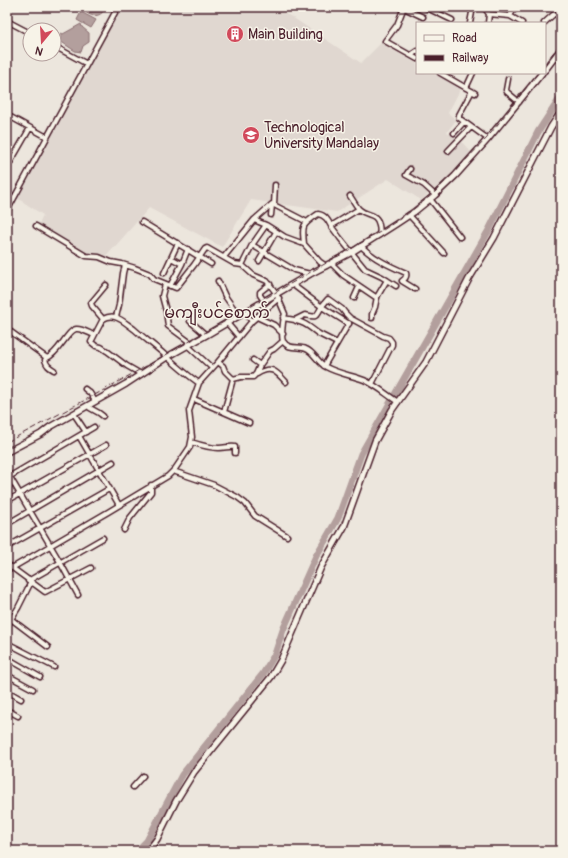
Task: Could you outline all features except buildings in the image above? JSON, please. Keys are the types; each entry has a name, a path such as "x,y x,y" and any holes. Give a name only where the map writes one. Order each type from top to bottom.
{"street":[{"path":"7,211 118,7"},
{"path":"416,58 385,41 397,25 404,7 423,17"},
{"path":"425,7 452,20"},
{"path":"470,22 473,7"},
{"path":"484,7 489,14 488,22"},
{"path":"510,16 514,7"},
{"path":"489,14 510,16 520,22"},
{"path":"545,22 554,14 561,17"},
{"path":"7,21 22,29"},
{"path":"546,69 561,49"},
{"path":"62,50 87,64"},
{"path":"411,55 416,52"},
{"path":"442,74 474,92 459,117 460,120 488,139"},
{"path":"466,88 473,74"},
{"path":"12,568 168,476 181,462 190,447 192,437 189,411 199,383 252,321 278,296 293,285 331,262 352,252 410,215 433,197 455,176 488,139 541,74"},
{"path":"508,79 506,90 519,102"},
{"path":"148,851 157,839 176,801 194,772 271,677 281,660 321,567 344,527 375,441 396,401 426,362 469,279 494,238 551,127 561,112"},
{"path":"7,115 47,137"},
{"path":"454,134 464,122"},
{"path":"448,151 471,127"},
{"path":"7,168 30,128"},
{"path":"410,169 406,174 407,176 424,185 460,237"},
{"path":"270,215 273,205 275,185"},
{"path":"350,196 356,202 359,209 376,218 379,224 379,235"},
{"path":"224,257 254,220 273,205"},
{"path":"273,205 307,222"},
{"path":"331,226 359,209"},
{"path":"304,244 303,230 305,224 320,214 326,218 365,269 396,286"},
{"path":"410,215 444,253"},
{"path":"254,220 266,225 285,237 304,244 320,262 326,266"},
{"path":"142,222 211,264"},
{"path":"242,265 252,245 266,225"},
{"path":"36,226 86,256 99,257 111,262 125,265 150,274 154,279 177,288 206,248 235,264 242,265 253,275 266,280 278,296 285,314 283,318 283,341 287,345 306,349 311,352 324,366 336,372 365,380 396,401"},
{"path":"259,261 276,232"},
{"path":"164,273 178,243"},
{"path":"252,245 294,270 310,274"},
{"path":"361,246 374,257 406,273 405,279 402,281 415,289"},
{"path":"188,249 182,264 162,296 168,326 189,344 212,368"},
{"path":"171,258 182,264"},
{"path":"331,262 342,275 377,298"},
{"path":"116,317 125,265"},
{"path":"372,318 377,298 387,280"},
{"path":"218,281 225,296 239,316"},
{"path":"264,301 260,295 260,292 270,284"},
{"path":"103,319 91,303 106,285"},
{"path":"293,285 322,307 349,324"},
{"path":"354,298 359,287"},
{"path":"7,452 41,434 50,427 189,344 264,301 278,296"},
{"path":"295,320 304,315 315,317 319,314 328,299 342,309 350,318 389,338 392,345 372,384"},
{"path":"245,313 252,321"},
{"path":"141,374 127,366 106,350 91,342 103,319 107,317 116,317 135,330 175,365 199,383"},
{"path":"257,317 274,325 283,334"},
{"path":"283,318 307,324 320,334 337,343"},
{"path":"324,366 349,324 350,318"},
{"path":"190,321 206,335"},
{"path":"227,323 239,336"},
{"path":"7,329 47,358"},
{"path":"54,370 46,364 45,360 53,354 71,331 79,329 94,335"},
{"path":"256,374 260,365 270,351 283,341"},
{"path":"253,360 260,365"},
{"path":"218,362 233,379"},
{"path":"233,379 253,377 263,370 268,369 273,370 286,382"},
{"path":"224,412 233,379"},
{"path":"85,388 95,401"},
{"path":"194,399 249,422"},
{"path":"89,404 90,408 99,412 102,416"},
{"path":"74,414 86,432"},
{"path":"8,477 94,427"},
{"path":"79,436 119,505"},
{"path":"191,442 217,448 235,447 235,453"},
{"path":"7,501 106,445"},
{"path":"7,524 113,462"},
{"path":"173,471 214,485 236,497 244,503 255,516 287,536"},
{"path":"7,472 8,477 20,494 78,595"},
{"path":"124,530 130,518 151,492 151,485"},
{"path":"7,547 109,489"},
{"path":"7,626 18,608 30,582 60,562 103,538"},
{"path":"7,564 45,592 91,568"},
{"path":"11,619 48,646"},
{"path":"7,643 54,667"},
{"path":"7,658 40,677"},
{"path":"7,675 33,689"},
{"path":"7,691 21,699"},
{"path":"7,710 18,716"},
{"path":"133,787 144,776"}],"shaded area":[{"path":"81,7 106,7 101,14 94,16 87,13"},
{"name":"Technological University Mandalay","path":"120,7 271,7 292,17 361,63 381,43 416,63 416,74 435,74 461,88 448,113 456,120 447,132 458,138 471,152 448,177 421,200 388,179 337,212 251,200 222,247 149,208 103,260 36,230 43,215 17,198"},
{"path":"81,12 96,20 91,28 77,20"},
{"path":"81,24 82,27 89,33 89,42 83,46 81,52 75,51 62,42 63,34"}],"waterway":[{"path":"137,851 147,841 182,775 263,674 275,654 283,630 316,556 338,518 361,454 489,230 538,132 561,97"}],"railway":[{"path":"546,62 561,43"},
{"path":"7,442 102,391 238,314 380,232 406,215 433,194 487,138 537,74"}],"place":[{"name":"Main Building","path":"235,34"},
{"name":"Technological University Mandalay","path":"251,135"}],"district":[{"name":"မကျီးပင်စောက်","path":"217,312"}]}
